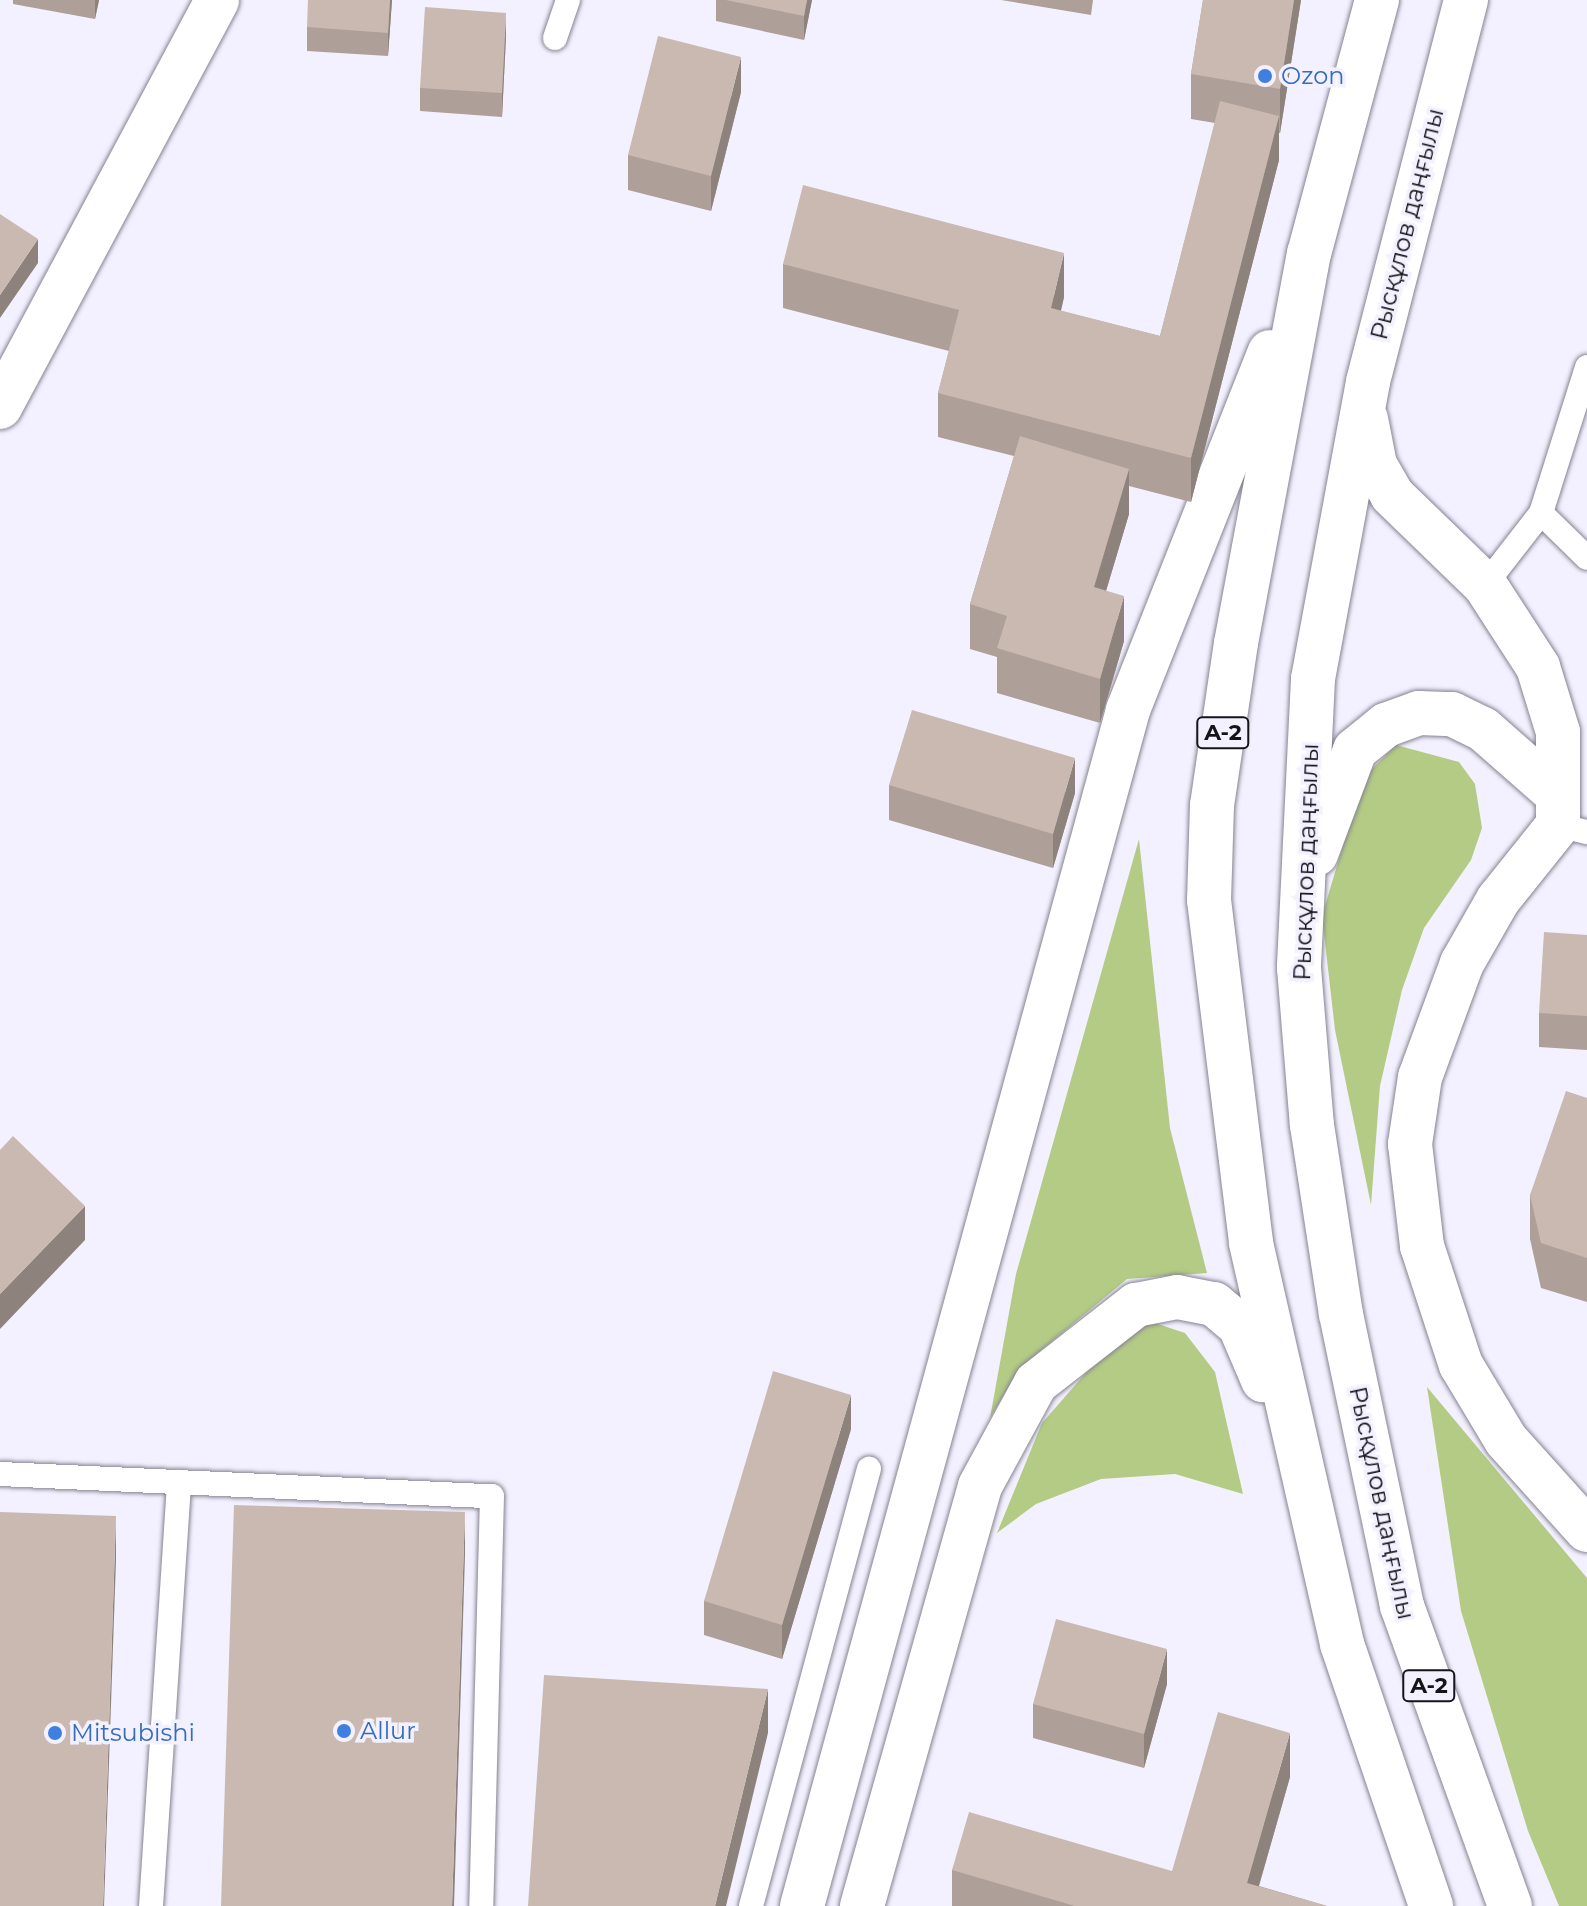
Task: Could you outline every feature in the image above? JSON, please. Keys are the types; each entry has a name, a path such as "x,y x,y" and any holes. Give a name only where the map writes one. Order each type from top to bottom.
{"main road":[{"path":"0,407 217,0"},
{"name":"A-2","path":"1377,0 1309,253 1236,643 1212,805 1209,900 1251,1243 1342,1644 1431,1906"},
{"name":"Рысқұлов даңғылы","path":"1466,0 1363,405 1313,679 1300,897 1312,1125 1371,1459 1402,1606 1510,1906"},
{"path":"802,1906 1128,710 1309,253"},
{"path":"1363,405 1375,465 1392,495 1485,585 1538,667 1558,732 1567,817 1498,900 1462,963 1428,1049 1410,1144 1422,1246 1461,1365 1506,1440 1587,1530"},
{"path":"1300,897 1355,750 1386,725 1419,713 1452,714 1483,729 1567,817"},
{"path":"862,1906 891,1788 980,1486 1036,1383 1092,1334 1136,1305 1177,1297 1214,1304 1240,1326 1304,1473"},
{"path":"837,1773 891,1788"}],"lane":[{"path":"555,38 568,0"},
{"path":"1485,585 1541,513 1587,367"},
{"path":"1541,513 1587,558"},
{"path":"751,1906 793,1761 869,1469"},
{"path":"0,1474 492,1496 481,1906"},
{"path":"151,1906 179,1482"},
{"path":"793,1761 837,1773"}],"green space":[{"path":"1396,745 1459,762 1475,784 1482,828 1471,860 1424,928 1402,990 1380,1086 1371,1205 1335,1030 1322,916 1363,778"},
{"path":"1139,839 1170,1128 1207,1273 1127,1279 1021,1367 990,1418 1016,1274"},
{"path":"1149,1321 1185,1333 1215,1372 1243,1494 1175,1474 1101,1479 1036,1504 997,1533 1042,1423 1105,1351"},
{"path":"1427,1387 1587,1578 1587,1906 1559,1906 1528,1831 1461,1611"}],"building":[{"path":"308,0 390,0 388,33 307,27"},
{"path":"726,0 807,0 804,16"},
{"path":"1203,0 1294,0 1280,89 1191,74"},
{"path":"425,7 506,13 502,93 420,88"},
{"path":"658,36 741,57 711,176 628,155"},
{"path":"1220,101 1279,116 1191,458 938,393 959,310 783,264 803,185 1064,253 1051,308 1160,336"},
{"path":"0,214 38,239 0,295"},
{"path":"1020,436 1129,469 1094,587 1124,596 1100,679 997,648 1007,616 970,604"},
{"path":"912,710 1075,758 1053,834 889,785"},
{"path":"1544,932 1587,935 1587,1016 1539,1013"},
{"path":"1566,1091 1587,1098 1587,1258 1541,1243 1530,1195"},
{"path":"13,1136 85,1206 0,1294 0,1150"},
{"path":"773,1371 851,1395 782,1625 704,1601"},
{"name":"Allur","path":"234,1505 465,1512 452,1906 221,1906"},
{"name":"Mitsubishi","path":"0,1512 116,1516 103,1906 0,1906"},
{"path":"1056,1619 1167,1649 1144,1734 1033,1704"},
{"path":"544,1675 768,1689 715,1906 528,1906"},
{"path":"1218,1712 1290,1733 1247,1883 1327,1906 1075,1906 952,1870 969,1812 1172,1871"}],"place":[{"name":"Ozon","path":"1265,76"},
{"name":"Allur","path":"344,1731"},
{"name":"Mitsubishi","path":"55,1733"}]}
